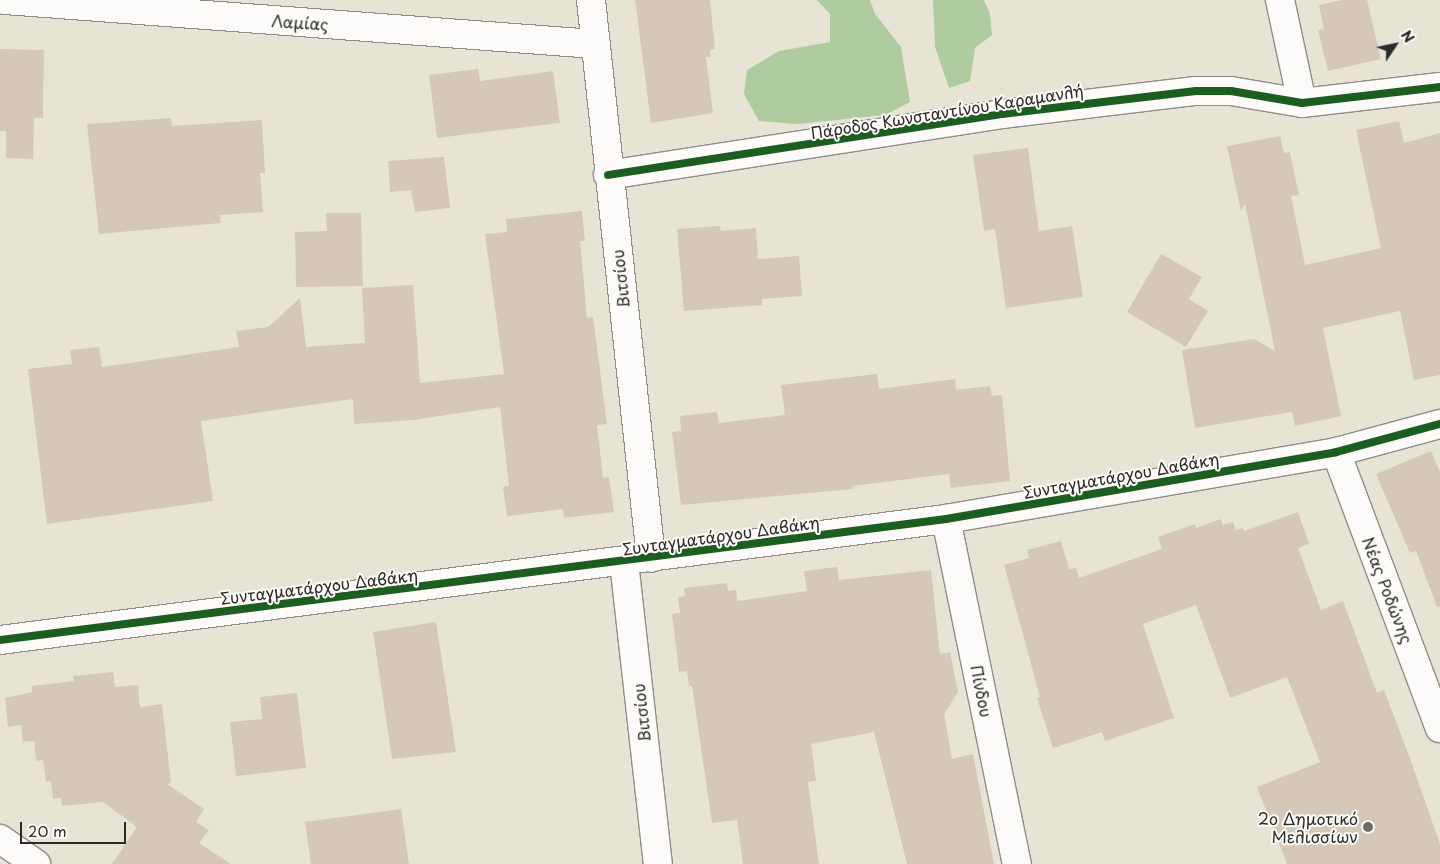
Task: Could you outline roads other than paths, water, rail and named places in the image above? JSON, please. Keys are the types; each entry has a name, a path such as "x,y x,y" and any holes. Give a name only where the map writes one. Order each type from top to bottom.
{"street":[{"name":"Λαμίας","path":"5,0 595,44"},
{"name":"Βιτσίου","path":"591,0 608,175 651,558"},
{"path":"1280,0 1302,103"},
{"name":"Πάροδος Κωνσταντίνου Καραμανλή","path":"608,175 1002,114 1196,91 1231,91 1302,103 1440,87"},
{"name":"Συνταγματάρχου Δαβάκη","path":"0,640 624,562 946,519 1336,452 1440,424"},
{"name":"Νέας Ροδώνης","path":"1336,452 1440,728"},
{"name":"Πίνδου","path":"946,519 1017,864"},
{"name":"Βιτσίου","path":"624,562 658,864"},
{"path":"0,839 36,864"}],"place":[{"name":"2ο Δημοτικό Μελισσίων","path":"1368,827"}]}
